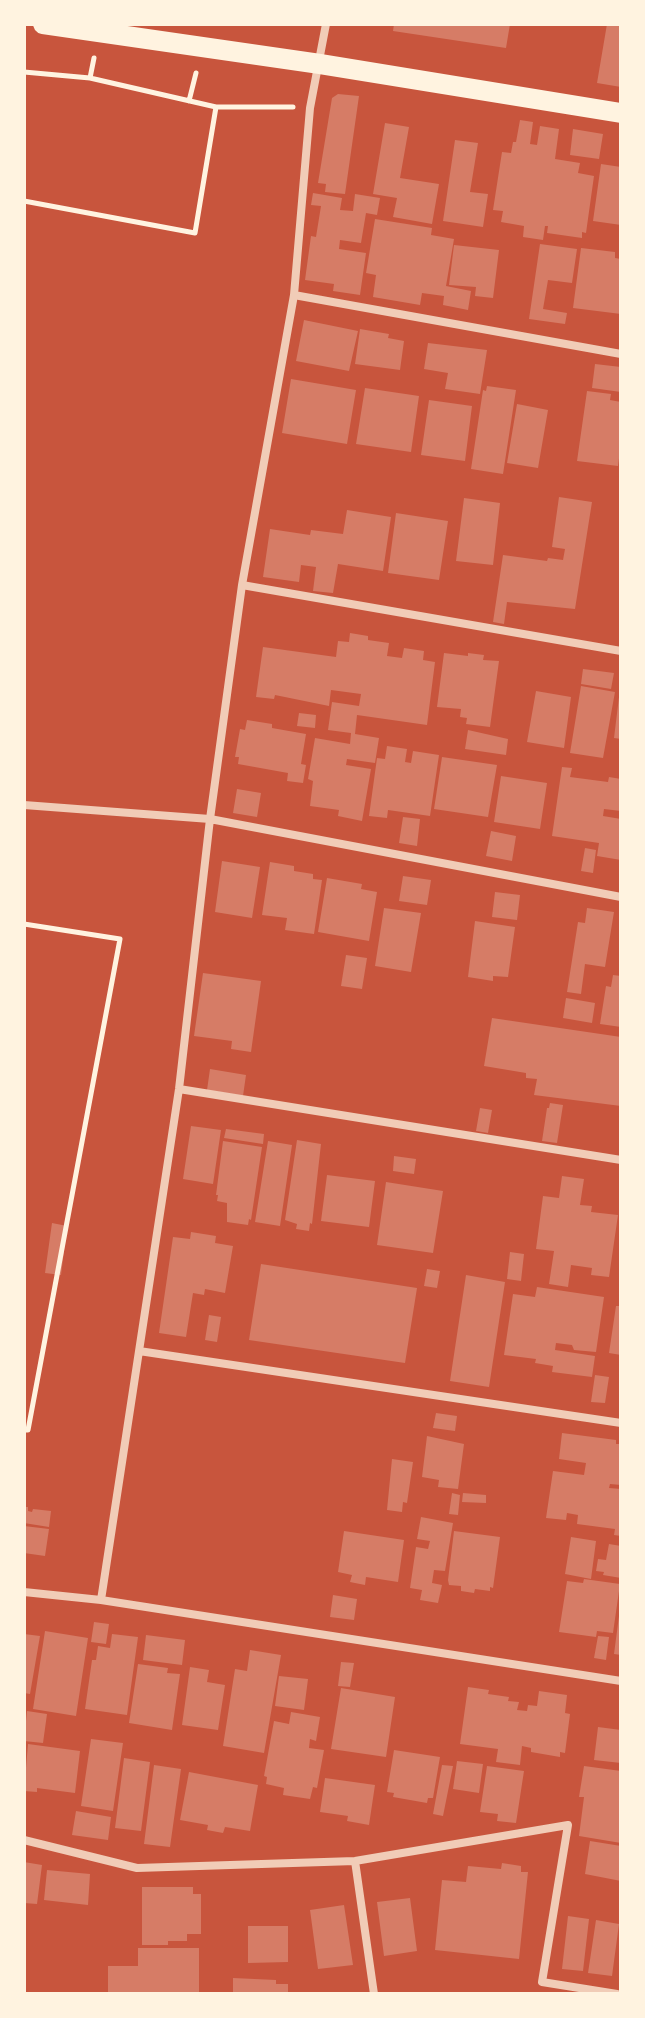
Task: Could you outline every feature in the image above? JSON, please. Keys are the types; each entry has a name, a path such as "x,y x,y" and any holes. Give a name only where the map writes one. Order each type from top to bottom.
{"main road":[{"path":"43,24 320,64 621,113"}],"street":[{"path":"101,1600 179,1089 210,819 242,585 294,295 310,108 326,24"},
{"path":"294,295 621,354"},
{"path":"242,585 621,651"},
{"path":"24,805 210,819 621,897"},
{"path":"179,1089 621,1160"},
{"path":"139,1351 621,1423"},
{"path":"24,1592 101,1600 621,1681"},
{"path":"24,1840 137,1868 355,1861 568,1825 542,1982 617,1994"},
{"path":"355,1861 374,1994"}],"path":[{"path":"90,78 98,32"},
{"path":"24,72 90,78 216,107 310,108"},
{"path":"24,201 195,233 216,107"},
{"path":"24,924 120,939 28,1430 24,1430"}],"building":[{"path":"394,24 510,24 506,48 393,31"},
{"path":"607,24 621,24 621,87 597,83"},
{"path":"338,94 359,96 345,194 325,192 326,184 318,183 332,98"},
{"path":"520,120 533,122 530,144 537,145 540,126 559,129 555,159 580,163 578,173 594,176 586,233 582,232 582,238 547,233 548,226 545,226 543,240 523,237 524,226 501,222 503,211 493,210 502,152 511,153"},
{"path":"385,123 409,127 400,178 439,184 432,224 393,217 397,198 373,194"},
{"path":"573,129 603,134 599,159 570,155"},
{"path":"455,140 478,143 470,192 488,194 483,227 443,221"},
{"path":"601,164 621,167 621,225 593,221"},
{"path":"313,193 342,198 340,210 353,211 355,194 380,198 377,215 366,213 361,243 340,240 339,249 366,253 360,295 333,291 334,284 305,280 311,236 316,237 321,206 311,205"},
{"path":"375,219 432,228 431,235 454,239 446,286 471,291 468,310 443,305 444,296 422,293 420,305 373,297 376,275 366,273"},
{"path":"540,244 577,249 572,283 548,280 543,309 567,313 565,324 529,319"},
{"path":"454,245 499,250 493,298 475,296 476,287 449,285"},
{"path":"581,248 615,252 615,258 621,259 621,314 573,308"},
{"path":"304,320 358,331 349,371 296,361"},
{"path":"360,329 389,334 388,338 404,341 400,370 355,364"},
{"path":"428,343 487,350 480,394 445,389 448,373 424,369"},
{"path":"595,364 621,367 621,392 592,388"},
{"path":"291,379 356,390 347,444 282,433"},
{"path":"487,386 516,390 503,474 471,469 483,390 486,391"},
{"path":"365,388 419,396 411,452 356,444"},
{"path":"587,391 611,394 610,400 621,402 618,466 577,461"},
{"path":"429,400 472,406 465,461 421,455"},
{"path":"517,404 548,410 538,468 507,463"},
{"path":"559,497 592,502 575,609 507,602 504,624 493,622 503,555 563,560 565,549 552,547"},
{"path":"464,498 500,503 493,565 456,561"},
{"path":"347,510 391,517 383,571 338,564 333,593 313,591 316,567 301,565 299,582 263,577 270,529 310,535 311,530 343,534"},
{"path":"396,513 448,521 439,580 388,573"},
{"path":"350,633 389,643 387,656 402,658 404,648 424,651 423,660 435,662 427,725 357,715 355,734 379,738 375,763 347,759 346,765 371,769 362,821 338,816 339,810 310,806 313,781 308,779 315,738 350,744 351,733 328,730 332,702 359,706 361,694 331,690 329,706 275,695 274,699 256,697 263,647 336,657 338,641 349,642"},
{"path":"444,653 484,655 483,660 499,661 490,727 466,724 467,718 460,717 461,709 437,707"},
{"path":"583,669 614,673 611,689 581,684"},
{"path":"581,686 615,692 603,758 570,753"},
{"path":"536,691 571,697 564,748 527,742"},
{"path":"621,697 621,739 614,738"},
{"path":"299,713 316,715 315,728 297,726"},
{"path":"247,720 306,734 301,764 306,765 303,783 287,781 288,773 238,764 239,757 235,757 240,729 245,730"},
{"path":"468,730 508,739 506,755 465,749"},
{"path":"387,746 407,749 405,762 411,763 413,751 439,755 430,816 388,810 387,818 369,816 377,758 385,759"},
{"path":"442,757 497,765 488,817 434,809"},
{"path":"562,767 572,768 570,777 608,782 609,777 621,779 621,811 604,809 603,816 621,819 621,860 597,856 599,843 552,836"},
{"path":"501,776 547,783 540,829 494,822"},
{"path":"237,789 261,793 257,817 233,813"},
{"path":"403,817 420,819 417,846 399,843"},
{"path":"491,831 516,836 512,861 486,856"},
{"path":"585,848 596,850 593,873 581,871"},
{"path":"222,861 260,867 252,918 215,912"},
{"path":"270,862 294,866 294,871 313,874 313,879 322,880 314,934 285,930 287,918 262,915"},
{"path":"403,876 431,880 427,905 399,901"},
{"path":"327,878 362,884 361,889 377,892 369,941 318,932"},
{"path":"495,892 520,895 517,920 492,917"},
{"path":"384,908 421,913 411,972 375,966"},
{"path":"587,908 614,912 605,967 585,964 581,994 567,992 578,922 585,923"},
{"path":"475,921 515,927 508,977 493,976 493,981 468,977"},
{"path":"346,955 367,958 362,989 341,986"},
{"path":"203,973 261,981 251,1052 231,1049 232,1041 194,1036"},
{"path":"613,975 621,976 621,1027 600,1024 606,986 611,987"},
{"path":"566,998 595,1003 592,1023 563,1018"},
{"path":"492,1018 621,1037 621,1106 534,1095 537,1079 526,1078 526,1073 484,1066"},
{"path":"210,1069 246,1075 243,1096 207,1090"},
{"path":"550,1103 563,1105 557,1143 542,1141"},
{"path":"480,1108 492,1110 488,1133 476,1131"},
{"path":"191,1126 221,1130 213,1184 183,1179"},
{"path":"226,1129 264,1134 263,1144 224,1138"},
{"path":"297,1140 321,1144 309,1231 296,1229 297,1224 285,1220"},
{"path":"223,1141 262,1147 248,1225 227,1222 227,1203 217,1201"},
{"path":"268,1141 292,1145 280,1226 255,1222"},
{"path":"394,1156 416,1159 414,1174 393,1171"},
{"path":"327,1175 375,1181 369,1227 321,1221"},
{"path":"562,1176 584,1179 580,1205 592,1206 591,1212 618,1215 609,1277 591,1275 592,1268 571,1265 568,1287 549,1284 554,1251 536,1249 543,1196 559,1198"},
{"path":"386,1182 443,1191 433,1253 377,1245"},
{"path":"52,1223 67,1226 61,1275 45,1273"},
{"path":"191,1232 216,1236 215,1243 233,1246 225,1293 205,1289 204,1295 193,1293 186,1337 159,1333 173,1237 190,1239"},
{"path":"510,1252 524,1254 521,1281 507,1279"},
{"path":"261,1264 417,1288 405,1363 249,1340"},
{"path":"427,1269 440,1271 437,1288 424,1286"},
{"path":"466,1275 505,1282 489,1387 450,1381"},
{"path":"537,1287 604,1297 596,1352 574,1350 572,1345 556,1343 555,1350 595,1356 592,1377 552,1372 553,1366 535,1363 536,1359 504,1355 513,1294 535,1297"},
{"path":"616,1306 621,1306 621,1355 609,1353"},
{"path":"209,1315 221,1317 217,1342 205,1340"},
{"path":"595,1375 609,1377 605,1403 591,1402"},
{"path":"436,1413 457,1416 455,1431 433,1428"},
{"path":"562,1433 616,1440 616,1444 621,1444 621,1485 610,1484 609,1488 621,1489 621,1536 614,1535 615,1529 577,1524 578,1515 567,1513 566,1520 546,1518 553,1471 584,1475 586,1463 559,1459"},
{"path":"427,1436 464,1444 458,1489 438,1487 439,1480 422,1477"},
{"path":"392,1459 413,1462 407,1503 403,1502 402,1512 387,1510"},
{"path":"452,1493 460,1495 458,1515 449,1514"},
{"path":"463,1493 486,1495 486,1503 462,1502"},
{"path":"24,1507 32,1512 33,1509 51,1511 49,1527 24,1523"},
{"path":"421,1517 453,1523 445,1571 434,1570 432,1583 442,1585 438,1603 420,1600 422,1590 410,1588 416,1547 428,1549 430,1541 417,1539"},
{"path":"24,1526 49,1529 45,1556 24,1553"},
{"path":"344,1531 404,1540 398,1582 366,1577 365,1585 350,1582 352,1575 338,1572"},
{"path":"454,1531 500,1537 493,1588 490,1587 490,1591 475,1589 474,1593 461,1591 461,1586 449,1585"},
{"path":"571,1537 596,1541 591,1579 565,1574"},
{"path":"609,1544 621,1546 621,1578 596,1571 598,1559 606,1560"},
{"path":"584,1579 620,1584 613,1633 597,1631 596,1637 559,1632 567,1581 583,1583"},
{"path":"333,1595 357,1599 354,1620 330,1617"},
{"path":"621,1616 621,1655 614,1654"},
{"path":"94,1622 109,1624 106,1644 91,1642"},
{"path":"45,1631 88,1638 76,1716 33,1709"},
{"path":"24,1634 40,1636 30,1694 24,1693"},
{"path":"112,1634 138,1637 127,1715 85,1709 92,1660 96,1660 98,1646 110,1648"},
{"path":"146,1635 185,1640 182,1665 143,1660"},
{"path":"598,1636 609,1637 606,1660 594,1658"},
{"path":"250,1650 281,1655 264,1753 223,1746 235,1669 247,1671"},
{"path":"341,1662 354,1663 350,1687 338,1686"},
{"path":"138,1664 168,1668 167,1673 180,1674 172,1730 129,1723"},
{"path":"190,1667 209,1670 207,1682 225,1685 218,1730 182,1725"},
{"path":"279,1676 308,1679 304,1710 275,1706"},
{"path":"468,1687 509,1697 508,1701 519,1702 517,1710 527,1711 528,1705 537,1706 539,1691 567,1695 565,1713 570,1714 565,1753 560,1752 560,1757 531,1752 531,1748 522,1746 520,1765 496,1762 498,1749 460,1744"},
{"path":"341,1688 395,1697 386,1757 331,1749"},
{"path":"27,1711 47,1714 43,1743 24,1741"},
{"path":"291,1712 320,1717 316,1741 310,1739 309,1748 324,1750 317,1788 313,1787 310,1799 283,1795 284,1788 266,1784 267,1777 264,1776 274,1721 289,1724"},
{"path":"598,1727 621,1730 621,1763 594,1760"},
{"path":"91,1739 123,1743 113,1811 81,1806"},
{"path":"28,1744 80,1751 75,1793 37,1788 37,1792 24,1791"},
{"path":"394,1750 440,1757 433,1798 428,1798 427,1803 393,1797 394,1793 387,1792"},
{"path":"124,1758 150,1762 141,1831 115,1828"},
{"path":"457,1761 483,1764 479,1793 453,1789"},
{"path":"154,1765 181,1769 170,1847 144,1844"},
{"path":"442,1765 453,1766 443,1816 433,1814"},
{"path":"487,1766 524,1771 516,1823 497,1821 498,1814 480,1812"},
{"path":"584,1766 621,1771 621,1843 579,1836 584,1797 579,1797"},
{"path":"189,1772 258,1785 250,1831 225,1827 223,1833 207,1830 208,1825 180,1820"},
{"path":"325,1778 375,1785 369,1825 347,1821 348,1816 320,1812"},
{"path":"76,1811 111,1817 108,1840 72,1835"},
{"path":"590,1841 621,1846 621,1881 585,1874"},
{"path":"24,1862 42,1865 37,1904 24,1903"},
{"path":"502,1863 521,1866 521,1872 528,1872 519,1959 435,1950 442,1880 466,1882 468,1866 501,1869"},
{"path":"47,1870 90,1874 88,1905 44,1900"},
{"path":"142,1887 193,1887 193,1894 201,1894 201,1934 187,1934 187,1941 168,1941 168,1945 142,1945"},
{"path":"410,1898 417,1951 384,1956 377,1902"},
{"path":"344,1905 353,1965 318,1969 310,1910"},
{"path":"568,1916 589,1919 583,1971 562,1969"},
{"path":"596,1920 619,1924 612,1976 588,1973"},
{"path":"248,1926 288,1926 288,1962 248,1963"},
{"path":"138,1948 199,1948 199,1994 108,1994 108,1966 138,1966"},
{"path":"233,1978 276,1980 276,1984 288,1984 288,1994 233,1994"}]}
